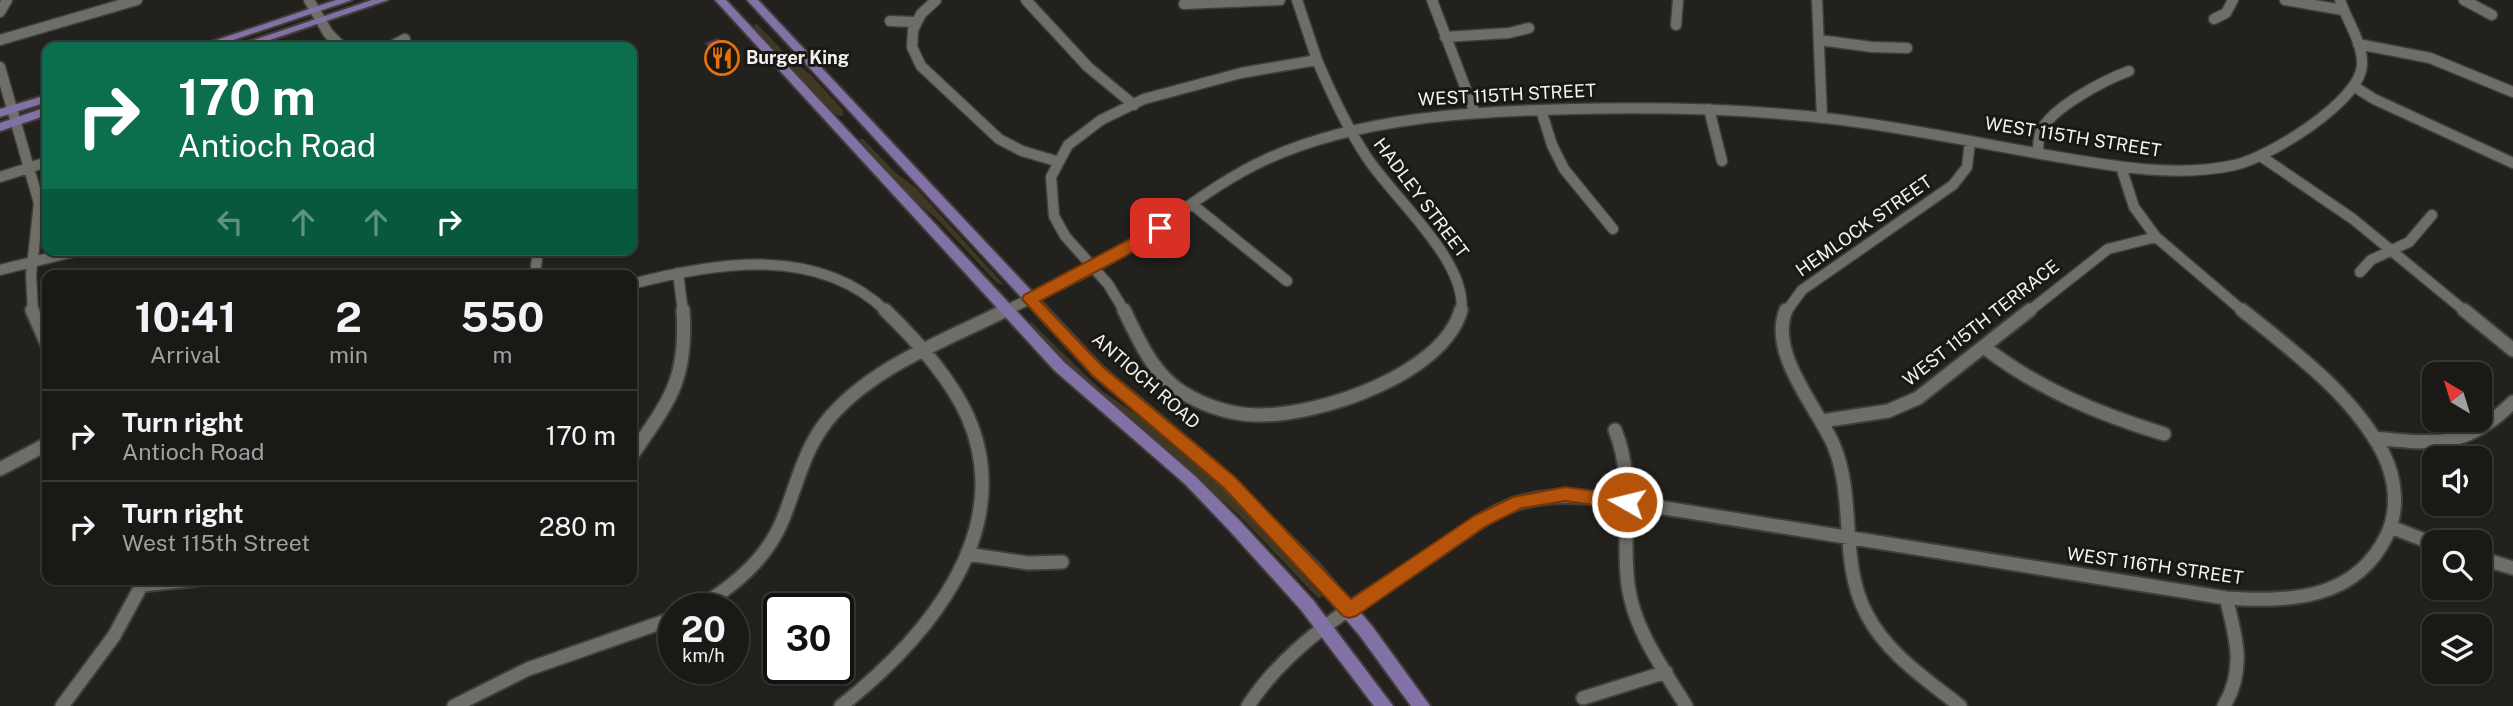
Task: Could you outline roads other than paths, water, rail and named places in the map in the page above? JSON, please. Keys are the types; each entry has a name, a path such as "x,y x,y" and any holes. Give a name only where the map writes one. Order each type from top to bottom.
{"main road":[{"path":"217,42 347,0"},
{"path":"249,42 315,10 383,0"},
{"path":"720,0 1079,385 1208,498 1325,627 1384,706"},
{"name":"ANTIOCH ROAD","path":"752,0 1098,371 1229,482 1349,610 1421,706"},
{"path":"0,127 9,115 42,100"},
{"path":"9,115 42,112"}],"street":[{"path":"0,12 8,0"},
{"path":"0,40 137,0"},
{"path":"936,0 914,22 910,40 915,58 957,103 1006,144 1056,161 1074,139 1088,128 1134,105 1221,77 1318,60"},
{"path":"1026,0 1088,67 1134,105"},
{"path":"1184,4 1280,0"},
{"name":"HADLEY STREET","path":"1056,161 1050,183 1054,214 1062,232 1113,291 1159,372 1180,391 1211,406 1246,414 1285,415 1324,407 1376,385 1428,356 1444,343 1458,322 1462,293 1452,265 1384,183 1351,132 1318,60 1297,0"},
{"path":"1433,0 1475,113"},
{"path":"1676,25 1678,0"},
{"path":"1817,0 1822,118"},
{"path":"2214,19 2226,13 2233,0"},
{"path":"2285,0 2341,5 2364,58 2362,72 2355,87 2374,99 2513,163"},
{"path":"2464,0 2492,15"},
{"path":"315,10 338,42"},
{"path":"890,21 914,22"},
{"path":"1445,37 1509,33 1528,28"},
{"path":"399,42 405,39"},
{"path":"1819,40 1872,47 1907,48"},
{"path":"2358,44 2430,58 2513,92"},
{"path":"0,67 9,115 30,168 39,203 40,224 32,262 29,296 33,317 42,334"},
{"path":"2038,152 2040,131 2051,117 2109,77 2129,71"},
{"name":"WEST 115TH STREET","path":"720,593 730,587 765,551 782,521 811,444 834,413 869,382 922,352 1141,241 1225,181 1268,158 1351,132 1403,121 1475,113 1709,109 1822,118 2121,167 2157,171 2213,169 2262,157 2289,143 2355,87"},
{"path":"1709,109 1722,162"},
{"path":"1541,110 1558,162 1569,178 1607,218 1613,229"},
{"name":"HEMLOCK STREET","path":"1960,706 1906,662 1873,625 1861,603 1855,584 1841,464 1785,349 1782,320 1787,308 1802,290 1953,185 1967,167 1970,141"},
{"path":"2262,157 2344,213 2513,351"},
{"path":"0,177 42,164"},
{"name":"WEST 116TH STREET","path":"1248,706 1272,673 1325,627 1480,521 1520,502 1565,494 2226,598 2284,600 2314,594 2348,581 2378,555 2387,542 2391,527 2395,500 2392,479 2374,438 2337,390 2174,255 2156,237 2134,207 2121,167"},
{"path":"1193,205 1224,226 1266,266 1287,281"},
{"path":"2360,272 2371,260 2418,234 2432,215"},
{"name":"WEST 115TH TERRACE","path":"1822,421 1901,407 1918,398 2108,249 2156,237"},
{"path":"0,270 56,256"},
{"path":"637,283 678,273 749,265 779,266 825,274 866,292 891,314 959,399 971,423 978,449 980,504 958,578 925,628 897,660 841,706"},
{"path":"637,448 660,418 680,378 685,347 678,273"},
{"path":"1984,347 2006,366 2079,405 2164,434"},
{"path":"2374,438 2434,442 2462,439 2487,428 2513,402"},
{"path":"1615,430 1629,474 1628,585 1634,610 1645,636 1686,706"},
{"path":"0,469 42,447"},
{"path":"2391,527 2422,539"},
{"path":"967,554 1028,563 1062,562"},
{"path":"2492,562 2513,568"},
{"path":"62,706 114,636 142,585"},
{"path":"2224,706 2240,672 2240,657 2226,598"},
{"path":"454,706 528,670 658,624"},
{"path":"1583,698 1666,672"}],"place":[{"name":"Burger King","path":"722,58"}]}
